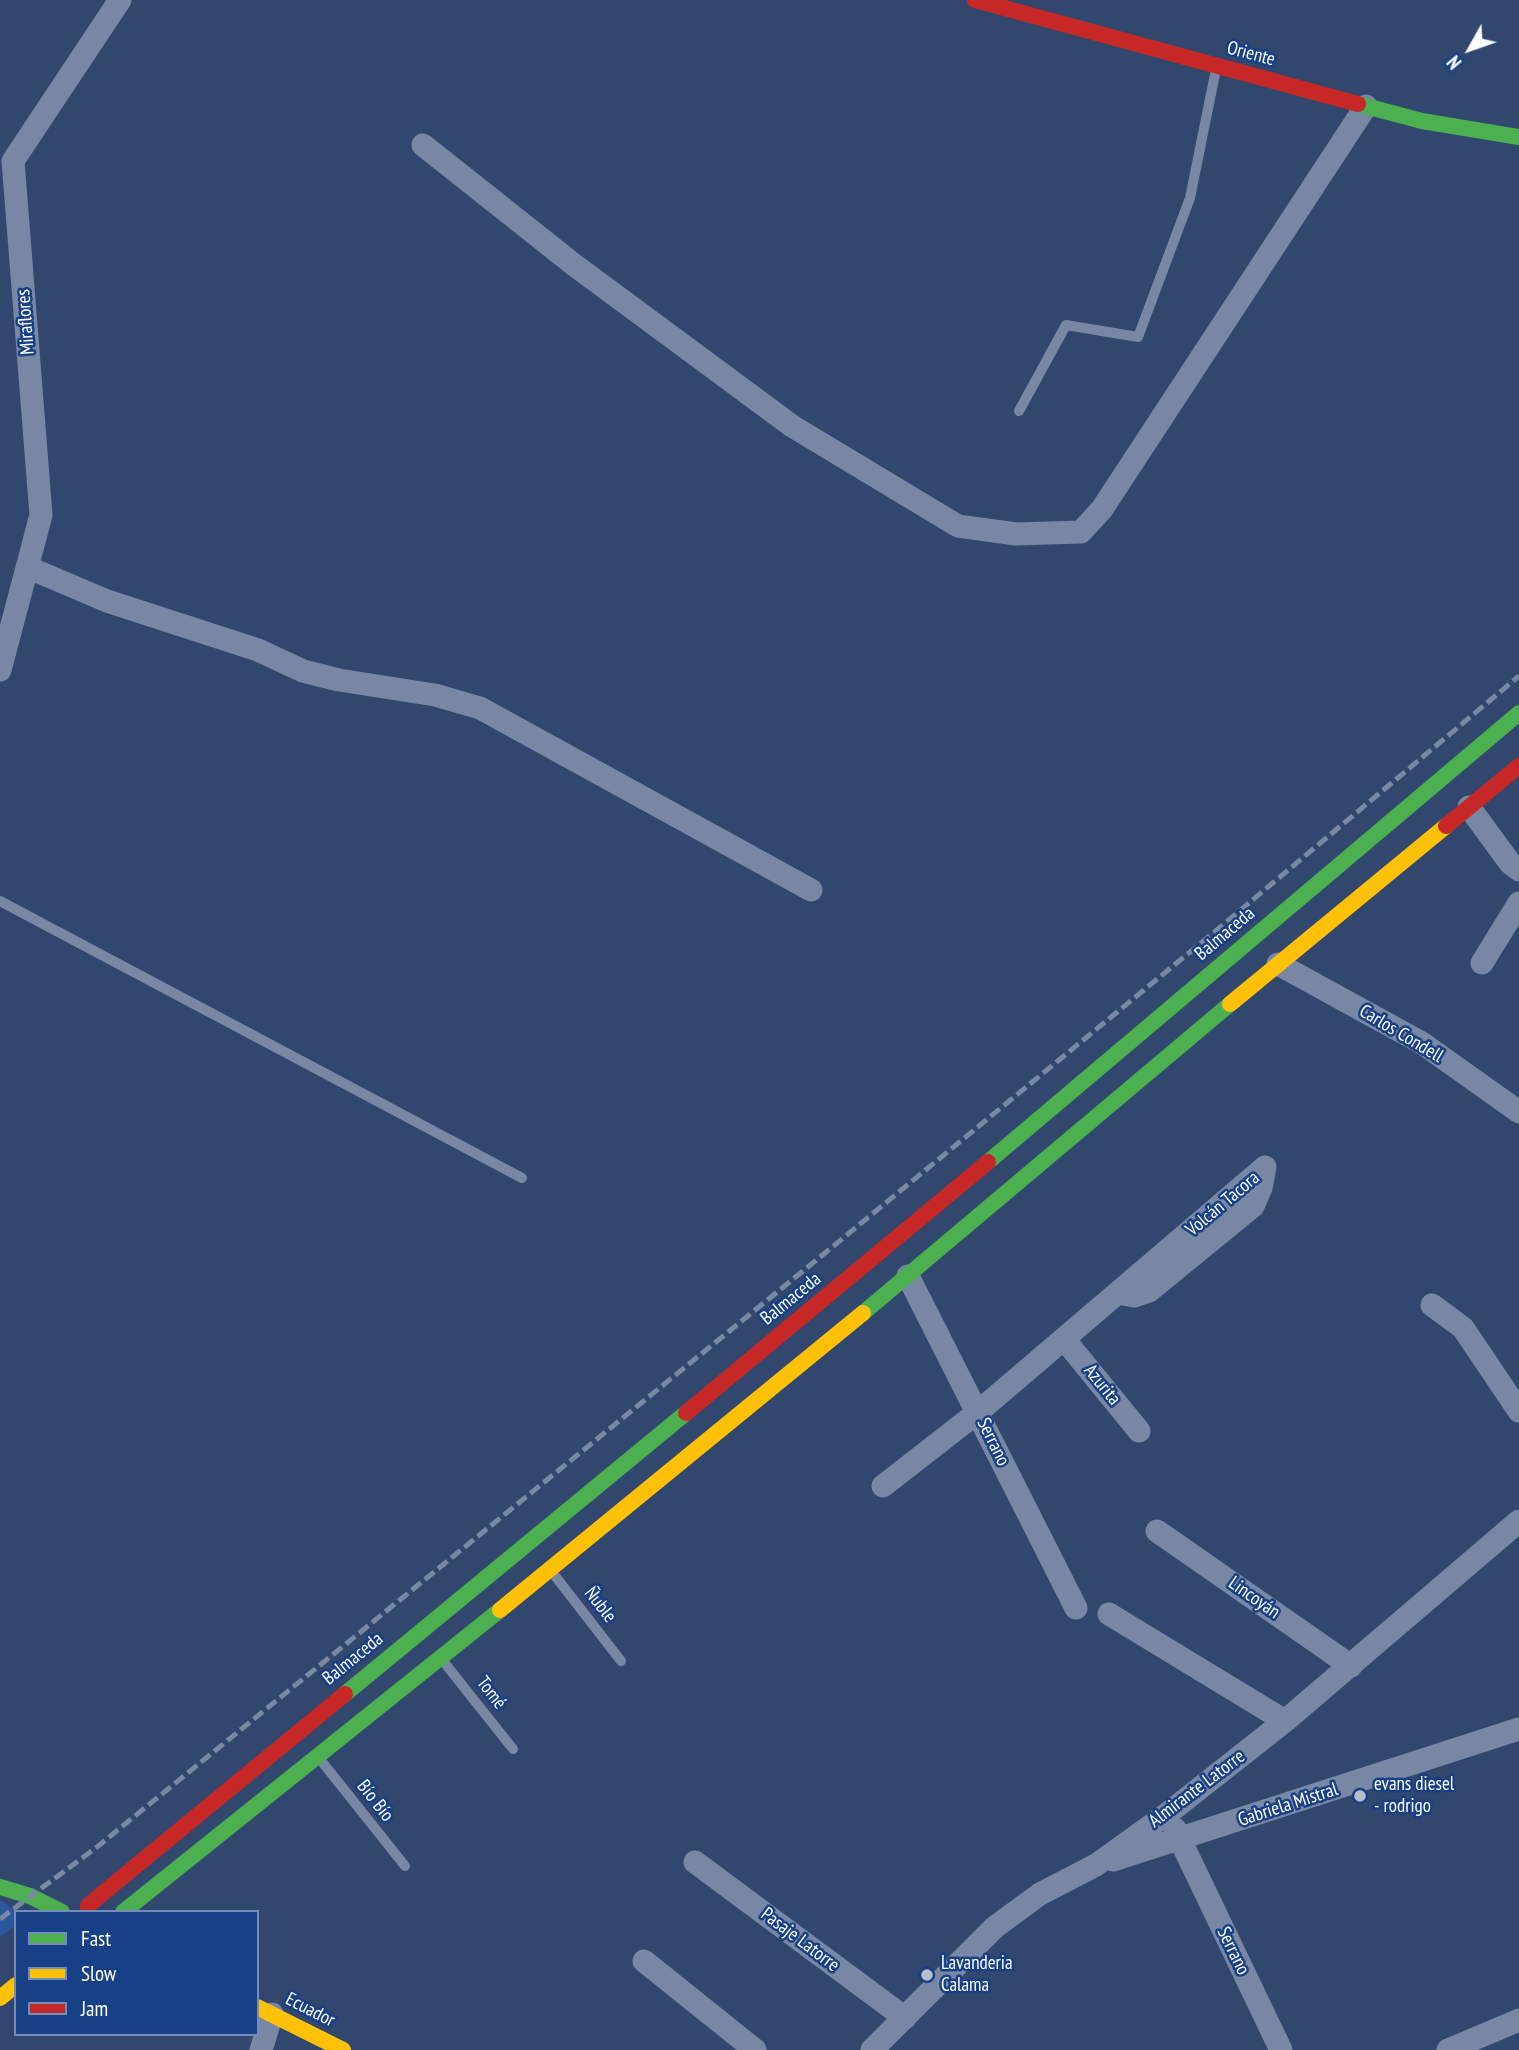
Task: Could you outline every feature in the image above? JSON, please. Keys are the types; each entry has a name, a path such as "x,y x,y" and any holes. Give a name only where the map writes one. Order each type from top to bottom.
{"main road":[{"name":"Oriente","path":"975,0 1422,121 1519,137"},
{"name":"Balmaceda","path":"89,1910 91,1903 881,1252 1519,713"},
{"path":"126,1910 550,1570 908,1276 1278,964 1519,766"},
{"path":"0,1887 30,1896 58,1910"},
{"path":"0,1998 14,1987"},
{"name":"Ecuador","path":"265,2011 343,2050"}],"street":[{"name":"Miraflores","path":"0,670 41,515 13,161 120,0"},
{"path":"423,145 573,264 792,426 958,526 1016,534 1081,532 1102,509 1366,106"},
{"path":"27,567 107,601 258,650 303,671 339,680 435,695 480,708 811,890"},
{"path":"1469,807 1510,863 1519,870"},
{"path":"1482,963 1519,903"},
{"name":"Carlos Condell","path":"1278,964 1422,1044 1519,1112"},
{"name":"Volcán Tacora","path":"883,1486 978,1412 1265,1167 1261,1188 1253,1206 1149,1291 1134,1296 1118,1293"},
{"name":"Serrano","path":"908,1276 1076,1608"},
{"path":"1432,1305 1463,1328 1519,1411"},
{"name":"Azurita","path":"1064,1339 1139,1431"},
{"name":"Almirante Latorre","path":"872,2050 1004,1919 1040,1894 1096,1865 1167,1814 1286,1721 1519,1521"},
{"name":"Lincoyán","path":"1157,1531 1351,1665"},
{"path":"1109,1615 1286,1721"},
{"name":"Gabriela Mistral","path":"1096,1865 1181,1840 1519,1729"},
{"name":"Serrano","path":"1167,1814 1281,2050"},
{"name":"Pasaje Latorre","path":"695,1862 905,2018"},
{"path":"644,1961 755,2050"},
{"path":"261,2050 265,2011"},
{"path":"1448,2050 1519,2020"}],"lane":[{"path":"1018,411 1066,325 1139,337 1190,198 1217,67"},
{"path":"0,901 522,1178"},
{"name":"Ñuble","path":"550,1570 621,1661"},
{"name":"Tomé","path":"441,1658 513,1749"},
{"name":"Bío Bío","path":"318,1757 405,1866"}],"shaded area":[{"path":"0,1900 16,1910 14,1926 0,1937"}],"railway":[{"path":"0,1919 97,1847 814,1262 1224,924 1519,676"}],"traffic: fast":[{"path":"1358,104 1422,121 1519,137"},
{"path":"988,1162 1519,713"},
{"path":"863,1313 1230,1004"},
{"path":"345,1694 686,1413"},
{"path":"125,1910 500,1610"},
{"path":"0,1887 30,1896 58,1910"}],"traffic: slow":[{"path":"1230,1004 1446,826"},
{"path":"500,1610 863,1313"},
{"path":"0,1998 14,1987"},
{"path":"259,2008 343,2050"}],"traffic: jam":[{"path":"975,0 1358,104"},
{"path":"1446,826 1519,766"},
{"path":"686,1413 988,1162"},
{"path":"88,1910 88,1906 97,1898 345,1694"}],"place":[{"name":"evans diesel - rodrigo","path":"1360,1796"},
{"name":"Lavanderia Calama","path":"927,1975"}]}
